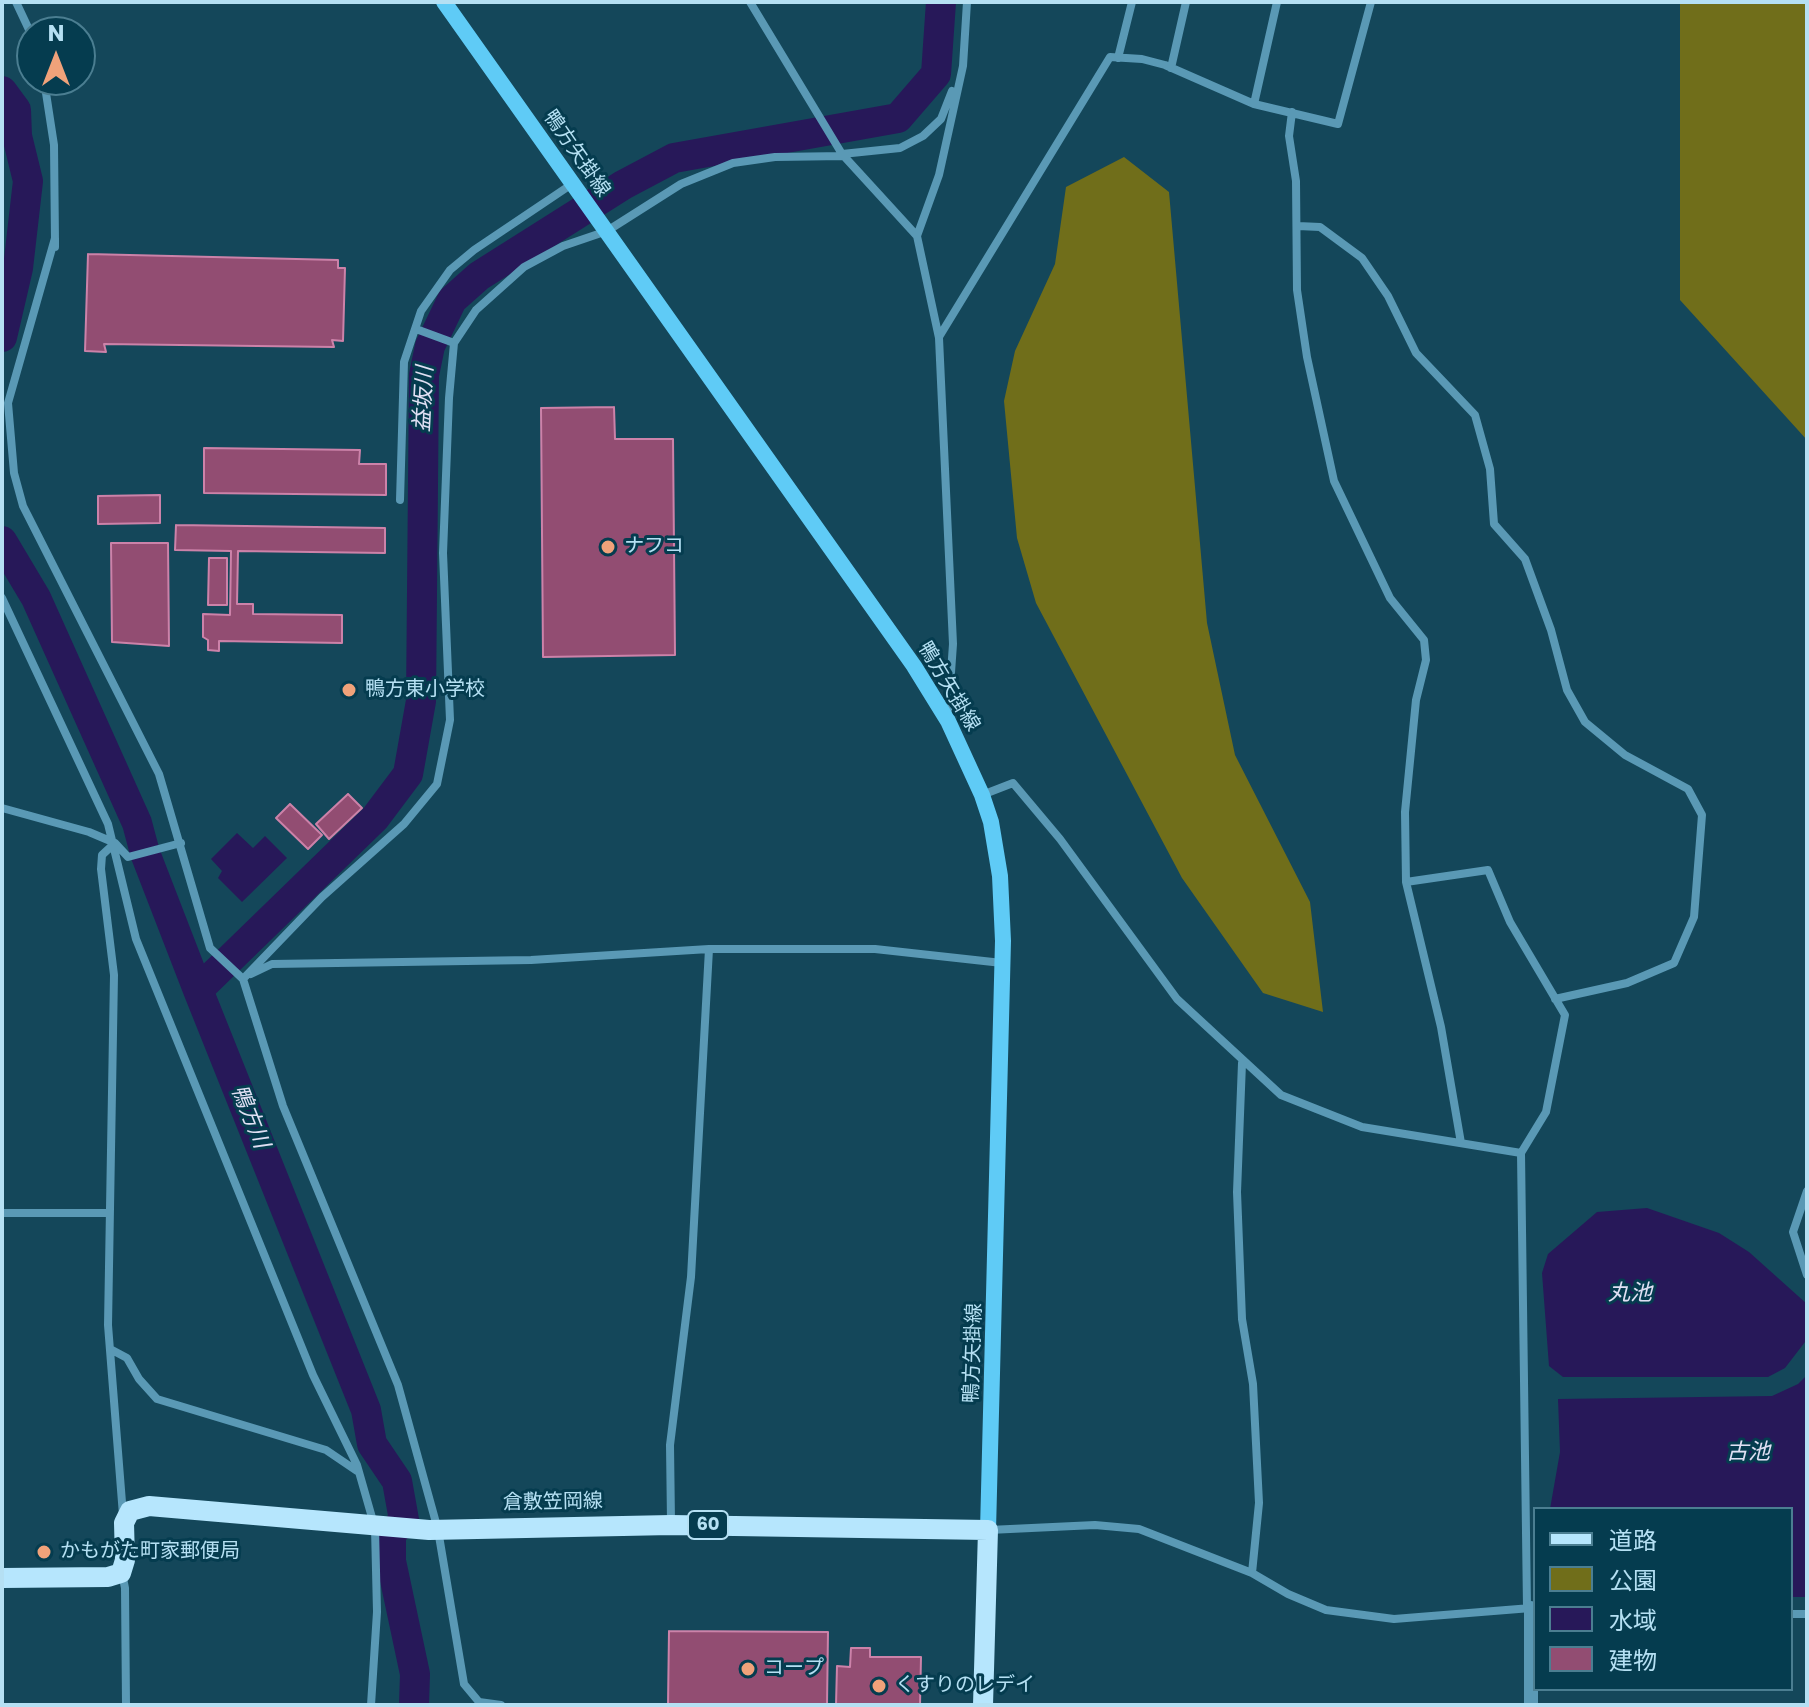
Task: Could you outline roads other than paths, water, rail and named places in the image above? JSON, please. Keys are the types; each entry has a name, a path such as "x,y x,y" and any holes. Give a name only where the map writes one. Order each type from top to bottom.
{"main road":[{"name":"鴨方矢掛線","path":"444,2 914,666 948,721 982,795 991,822 1000,876 1003,963 988,1530"},
{"name":"倉敷笠岡線","path":"124,1523 130,1511 149,1506 375,1528 433,1530 671,1525 988,1530"},
{"path":"2,1578 108,1577 121,1573 125,1560 124,1523"},
{"path":"983,1705 988,1530"}],"street":[{"path":"750,2 841,152 917,236 939,338 953,644 948,721"},
{"path":"917,236 939,175 963,66 967,2"},
{"path":"1118,58 1132,2"},
{"path":"1171,68 1186,2"},
{"path":"1254,104 1277,2"},
{"path":"939,338 1110,57 1142,59 1171,68 1254,104 1338,124 1371,2"},
{"path":"242,978 322,897 404,824 437,784 450,720 443,553 454,343 476,310 524,267 604,228 681,184 733,163 900,148 923,136 941,119 963,66"},
{"path":"46,96 54,145 55,238 5,402 14,473 23,506 159,774 210,948 242,978 283,1106 398,1385 433,1530 464,1684 479,1702 501,1705"},
{"path":"1292,112 1289,136 1298,226 1297,290 1307,357 1334,481 1390,598 1424,640 1426,660 1416,700 1405,812 1406,882 1441,1027 1461,1143"},
{"path":"400,500 404,362 421,311 450,270 474,250 577,189"},
{"path":"1298,226 1320,227 1362,258 1388,296 1416,353 1475,415 1490,469 1494,524 1525,559 1551,630 1567,690 1585,722 1625,755 1688,789 1702,815 1694,917 1674,963 1627,983 1555,999"},
{"path":"416,329 454,343"},
{"path":"2,598 115,843 136,939 313,1375 359,1472 375,1528 377,1612 371,1705"},
{"path":"982,795 1013,783 1060,839 1177,999 1242,1063 1281,1095 1362,1127 1521,1153"},
{"path":"2,808 89,832 115,843 128,857 181,843"},
{"path":"115,843 102,855 101,869 111,949 115,1033 108,1325 124,1523"},
{"path":"1406,882 1488,870 1510,922 1565,1015 1546,1112 1521,1153 1531,1705"},
{"path":"242,978 272,964 531,960 709,949 875,949 1003,963"},
{"path":"671,1525 670,1445 691,1277 709,949"},
{"path":"1242,1063 1237,1192 1242,1319 1253,1384 1259,1503 1252,1573"},
{"path":"1807,1191 1793,1232 1807,1275"},
{"path":"2,1213 109,1213"},
{"path":"112,1350 127,1358 139,1379 157,1399 326,1450 359,1472"},
{"path":"988,1530 1095,1525 1139,1529 1252,1573 1288,1594 1326,1610 1394,1619 1531,1609"},
{"path":"121,1573 125,1588 126,1705"}],"water":[{"path":"237,833 253,848 265,836 287,858 242,902 218,878 222,871 211,859"},
{"name":"丸池","path":"1647,1208 1719,1233 1749,1252 1807,1304 1805,1342 1785,1368 1768,1377 1563,1377 1549,1366 1542,1273 1548,1254 1597,1212"},
{"name":"古池","path":"1807,1375 1807,1597 1793,1597 1793,1507 1550,1507 1560,1452 1558,1399 1772,1396 1798,1384"}],"waterway":[{"name":"益坂川","path":"198,990 375,818 408,774 421,701 424,375 430,346 452,300 479,276 623,185 674,158 898,118 936,74 941,2"},
{"name":"鴨方川","path":"2,91 16,110 17,136 28,181 18,268 2,337"},
{"name":"鴨方川","path":"2,541 36,598 137,823 145,853 198,990 366,1410 372,1444 397,1481 404,1520 391,1534 391,1561 415,1674 414,1705"}],"place":[{"name":"ナフコ","path":"608,547"},
{"name":"鴨方東小学校","path":"349,690"},
{"name":"かもがた町家郵便局","path":"44,1552"},
{"name":"コープ","path":"748,1669"},
{"name":"くすりのレデイ","path":"879,1686"}]}
